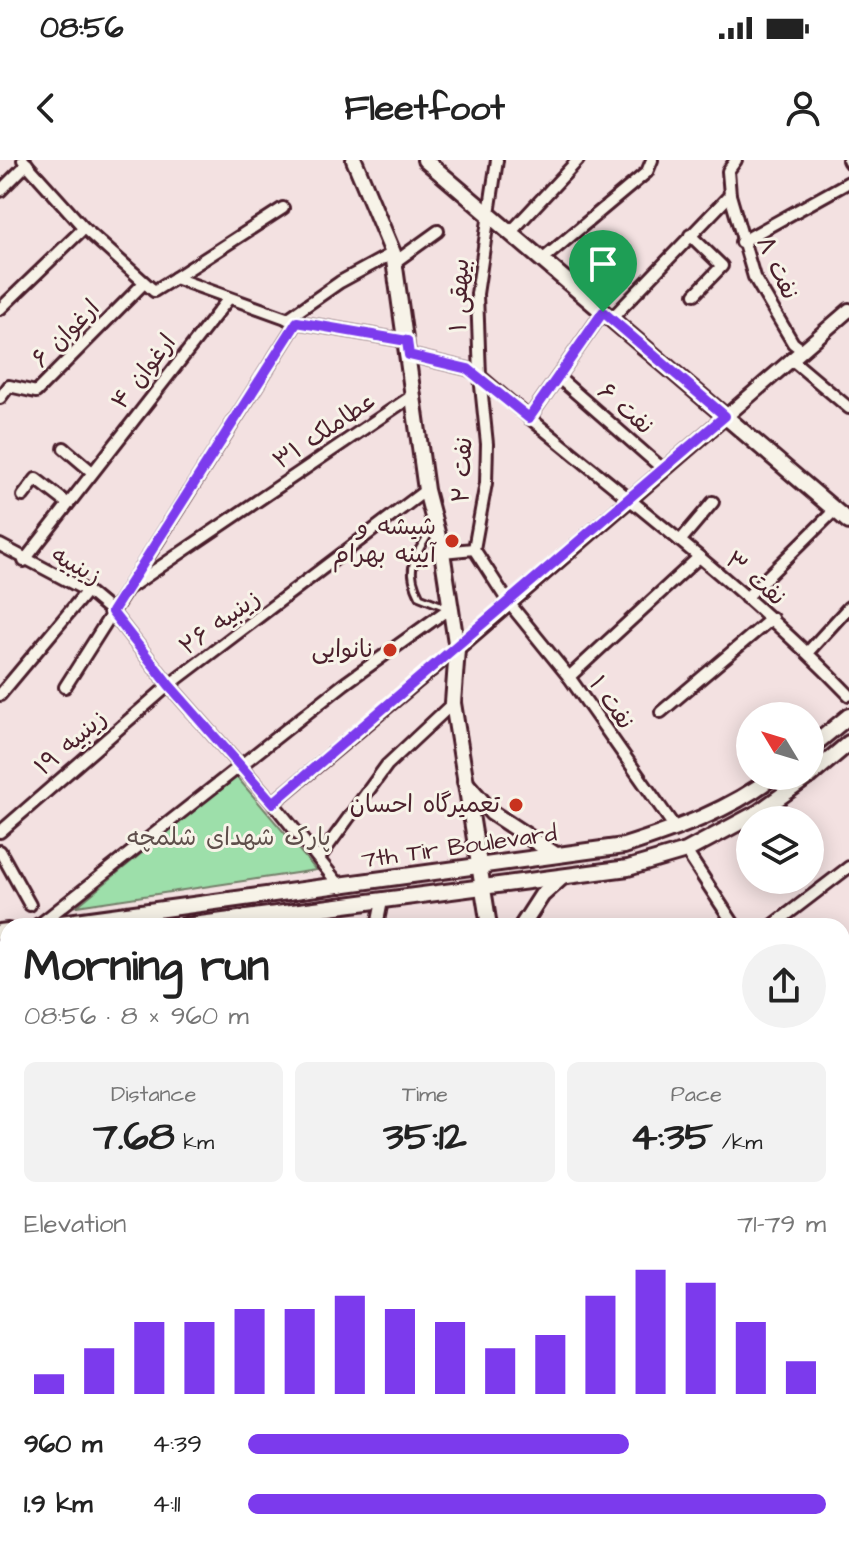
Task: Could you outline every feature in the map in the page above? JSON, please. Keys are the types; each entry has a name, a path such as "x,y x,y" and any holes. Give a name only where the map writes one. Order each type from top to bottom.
{"main road":[{"path":"425,160 849,522"},
{"path":"359,162 394,258 426,490 442,552 457,649 453,703 488,918"},
{"path":"824,737 849,716"},
{"name":"7th Tir Boulevard","path":"824,764 849,743"},
{"path":"465,782 492,813 557,855"},
{"name":"7th Tir Boulevard","path":"102,918 624,846 676,829 756,790"},
{"name":"7th Tir Boulevard","path":"242,918 628,868 686,851 759,812 790,790"},
{"path":"624,846 628,868"},
{"path":"527,918 542,895 562,877"},
{"path":"290,894 292,911"}],"street":[{"name":"بیهقی ۱","path":"480,376 477,294 497,160"},
{"path":"510,233 578,160"},
{"path":"542,260 647,172 652,160"},
{"path":"529,418 607,316 730,195 728,171 736,160"},
{"path":"0,191 25,162 84,228 154,291 283,208"},
{"path":"741,242 849,182"},
{"name":"نفت ۸","path":"730,195 741,242 754,277 793,343 802,350"},
{"path":"0,309 84,228"},
{"path":"65,687 292,320 340,282 394,258 438,231"},
{"path":"690,235 722,266 695,294"},
{"name":"نفت ۳","path":"175,278 292,320 408,348 480,376 631,498 772,618 849,695"},
{"name":"ارغوان ۶","path":"0,398 9,386 36,392 143,284"},
{"name":"ارغوان ۴","path":"24,561 91,471 229,298"},
{"path":"273,803 365,722 457,649 849,310"},
{"path":"791,359 849,408"},
{"name":"نفت ۲","path":"474,549 486,483 487,444 480,376"},
{"name":"نفت ۶","path":"559,378 664,470"},
{"name":"عطاملک ۳۱","path":"123,592 412,396"},
{"path":"64,448 91,471"},
{"path":"23,496 36,479 67,503"},
{"name":"زینبیه ۲۶","path":"169,685 296,592 426,490"},
{"path":"680,541 713,502"},
{"path":"746,598 835,510"},
{"name":"زینبیه","path":"0,545 24,561 87,591 112,612 169,685 320,857 341,887"},
{"path":"442,552 474,549 509,603"},
{"path":"569,677 699,557"},
{"path":"0,695 87,591"},
{"name":"نفت ۱","path":"509,603 569,677 676,829"},
{"path":"808,652 849,607"},
{"path":"49,918 344,684 450,608"},
{"path":"661,712 772,618"},
{"name":"زینبیه ۱۹","path":"0,832 169,685"},
{"path":"320,857 387,765 453,703"},
{"path":"0,851 30,905"},
{"path":"686,851 730,918"},
{"path":"782,918 849,867"},
{"path":"379,918 382,901"}],"lane":[{"path":"435,525 415,555 410,578 420,597 450,608"}],"green space":[{"name":"پارک شهدای شلمچه","path":"236,776 316,870 77,906"}],"place":[{"name":"شیشه و آیینه بهرام","path":"452,541"},
{"name":"نانوایی","path":"390,650"},
{"name":"تعمیرگاه احسان","path":"516,805"}],"route":[{"path":"603,312 725,416 457,649 365,722 273,803 169,685 112,612 297,322 407,341 409,355 468,369 529,418 603,312"}]}
